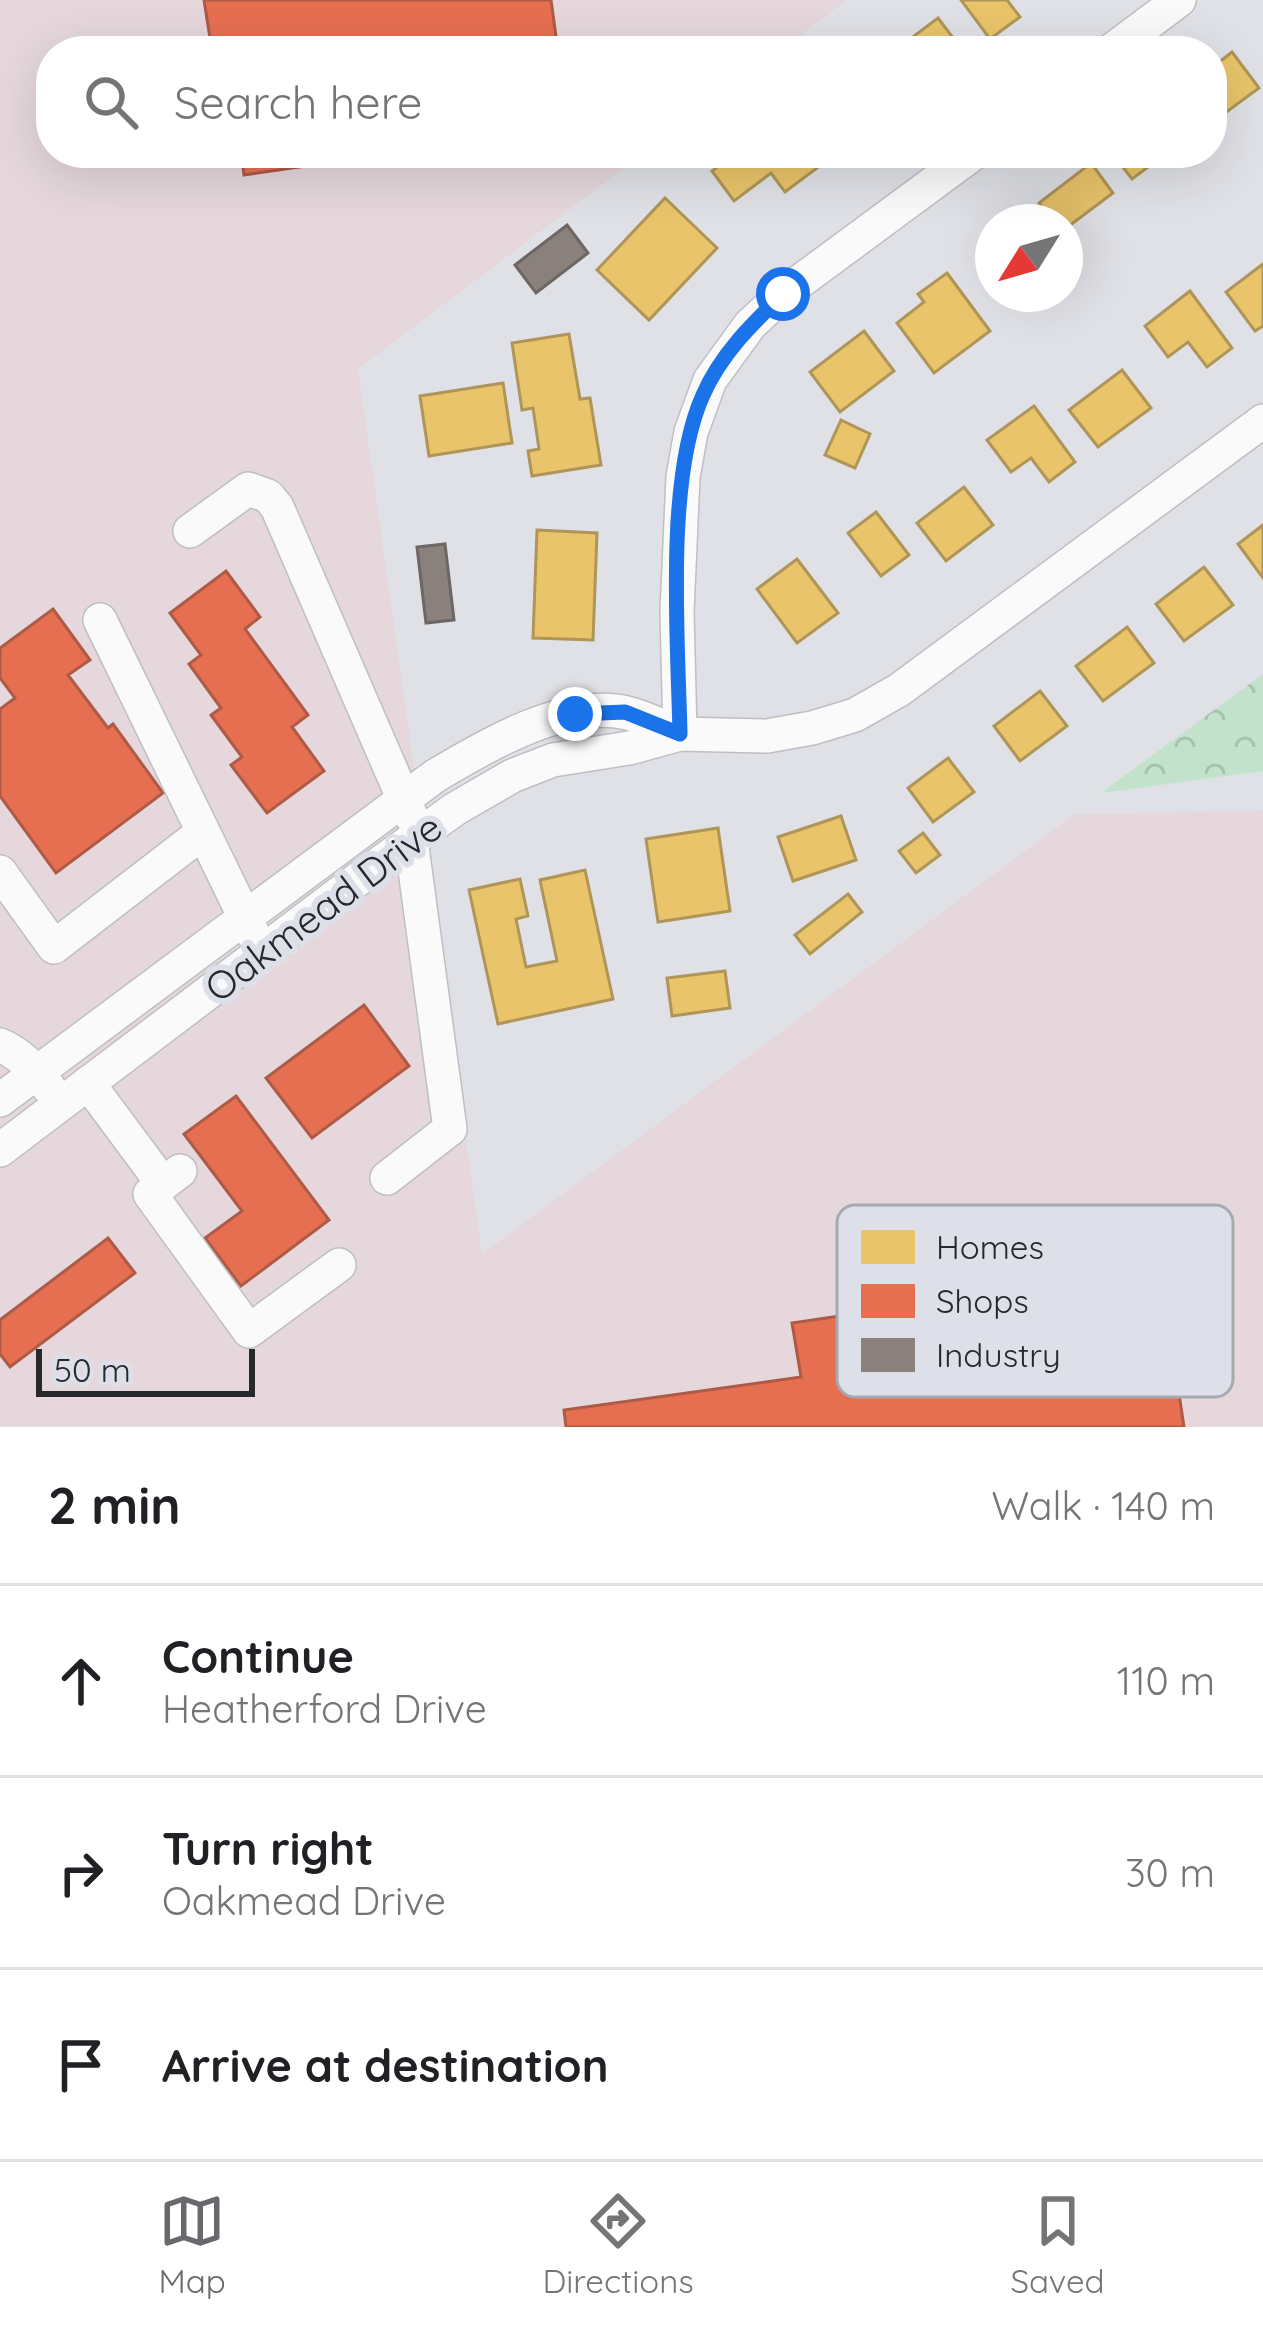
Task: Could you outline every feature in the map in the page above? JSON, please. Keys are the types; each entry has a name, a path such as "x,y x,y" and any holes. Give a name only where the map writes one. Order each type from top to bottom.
{"street":[{"path":"1131,36 1179,0"},
{"path":"680,734 677,612 683,477 691,432 710,380 750,325 783,294 954,168"},
{"name":"Oakmead Drive","path":"0,1150 455,808 532,768 596,751 629,748 680,734 767,736 855,715 898,690 1263,421"},
{"path":"190,531 248,489 268,496 277,507 416,837 450,1129 387,1178"},
{"path":"100,620 263,951"},
{"name":"Oakmead Drive","path":"0,1100 403,800 491,742 575,714 625,712 680,734"},
{"path":"0,872 54,947 202,833"},
{"path":"0,1046 38,1072 60,1105"},
{"path":"88,1083 172,1177 149,1194 249,1330 339,1265"}],"shaded area":[{"path":"0,0 847,0 799,36 36,36 36,168 624,168 358,369 482,1254 1075,814 1263,811 1263,1427 0,1427"}],"green space":[{"path":"1263,674 1263,771 1101,793"}],"building: Homes":[{"path":"961,0 1007,0 1020,17 988,36"},
{"path":"938,18 952,36 914,36"},
{"path":"1232,52 1259,88 1227,112 1227,56"},
{"path":"817,168 785,192 771,173 734,201 712,171"},
{"path":"1084,168 1095,168 1113,193 1083,216 1083,204 1040,204"},
{"path":"1124,168 1147,168 1132,179"},
{"path":"665,198 717,248 649,320 597,270"},
{"path":"1263,264 1263,326 1255,331 1226,292"},
{"path":"947,273 990,331 934,373 897,323 924,302 918,294"},
{"path":"1190,291 1232,348 1207,367 1188,342 1168,357 1145,326"},
{"path":"864,331 894,371 840,412 810,372"},
{"path":"569,334 580,399 590,398 601,465 532,476 528,451 539,449 533,408 522,410 512,343"},
{"path":"1122,370 1151,408 1098,447 1069,410"},
{"path":"503,383 512,443 429,456 420,396"},
{"path":"1034,406 1075,462 1049,482 1031,458 1011,472 987,440"},
{"path":"841,420 870,434 855,468 825,455"},
{"path":"964,487 993,525 946,561 917,523"},
{"path":"876,512 909,555 881,576 848,533"},
{"path":"1263,525 1263,578 1238,544"},
{"path":"537,530 597,533 593,640 533,638"},
{"path":"797,559 838,613 797,643 757,589"},
{"path":"1204,567 1233,605 1184,641 1156,604"},
{"path":"1127,627 1154,663 1103,701 1076,666"},
{"path":"1040,691 1067,726 1020,761 994,726"},
{"path":"948,758 974,792 933,822 908,788"},
{"path":"841,816 856,860 793,881 778,837"},
{"path":"718,828 730,911 658,922 646,839"},
{"path":"923,833 940,855 916,873 899,851"},
{"path":"585,870 613,999 498,1024 469,890 520,879 528,916 516,919 526,967 557,961 540,880"},
{"path":"848,894 862,912 810,954 795,935"},
{"path":"725,971 730,1008 672,1016 667,978"}],"building: Shops":[{"path":"204,0 551,0 556,36 210,36"},
{"path":"243,168 293,168 244,175"},
{"path":"226,571 260,617 245,629 308,715 292,727 324,771 267,813 231,765 242,757 211,715 221,708 189,664 201,655 170,613"},
{"path":"53,609 90,660 68,675 108,728 113,724 163,793 56,873 0,796 0,709 15,698 0,678 0,648"},
{"path":"364,1005 409,1066 312,1138 266,1078"},
{"path":"236,1096 329,1220 241,1286 205,1238 242,1211 184,1134"},
{"path":"108,1238 135,1273 10,1367 0,1354 0,1320"},
{"path":"837,1316 837,1397 1180,1397 1184,1427 566,1427 564,1410 801,1377 792,1323"}],"building: Industry":[{"path":"567,225 588,253 536,293 515,265"},
{"path":"445,544 454,620 426,623 417,547"}],"route":[{"path":"575,714 625,712 680,734 679,544 691,432 700,400 722,361 783,294"}]}
